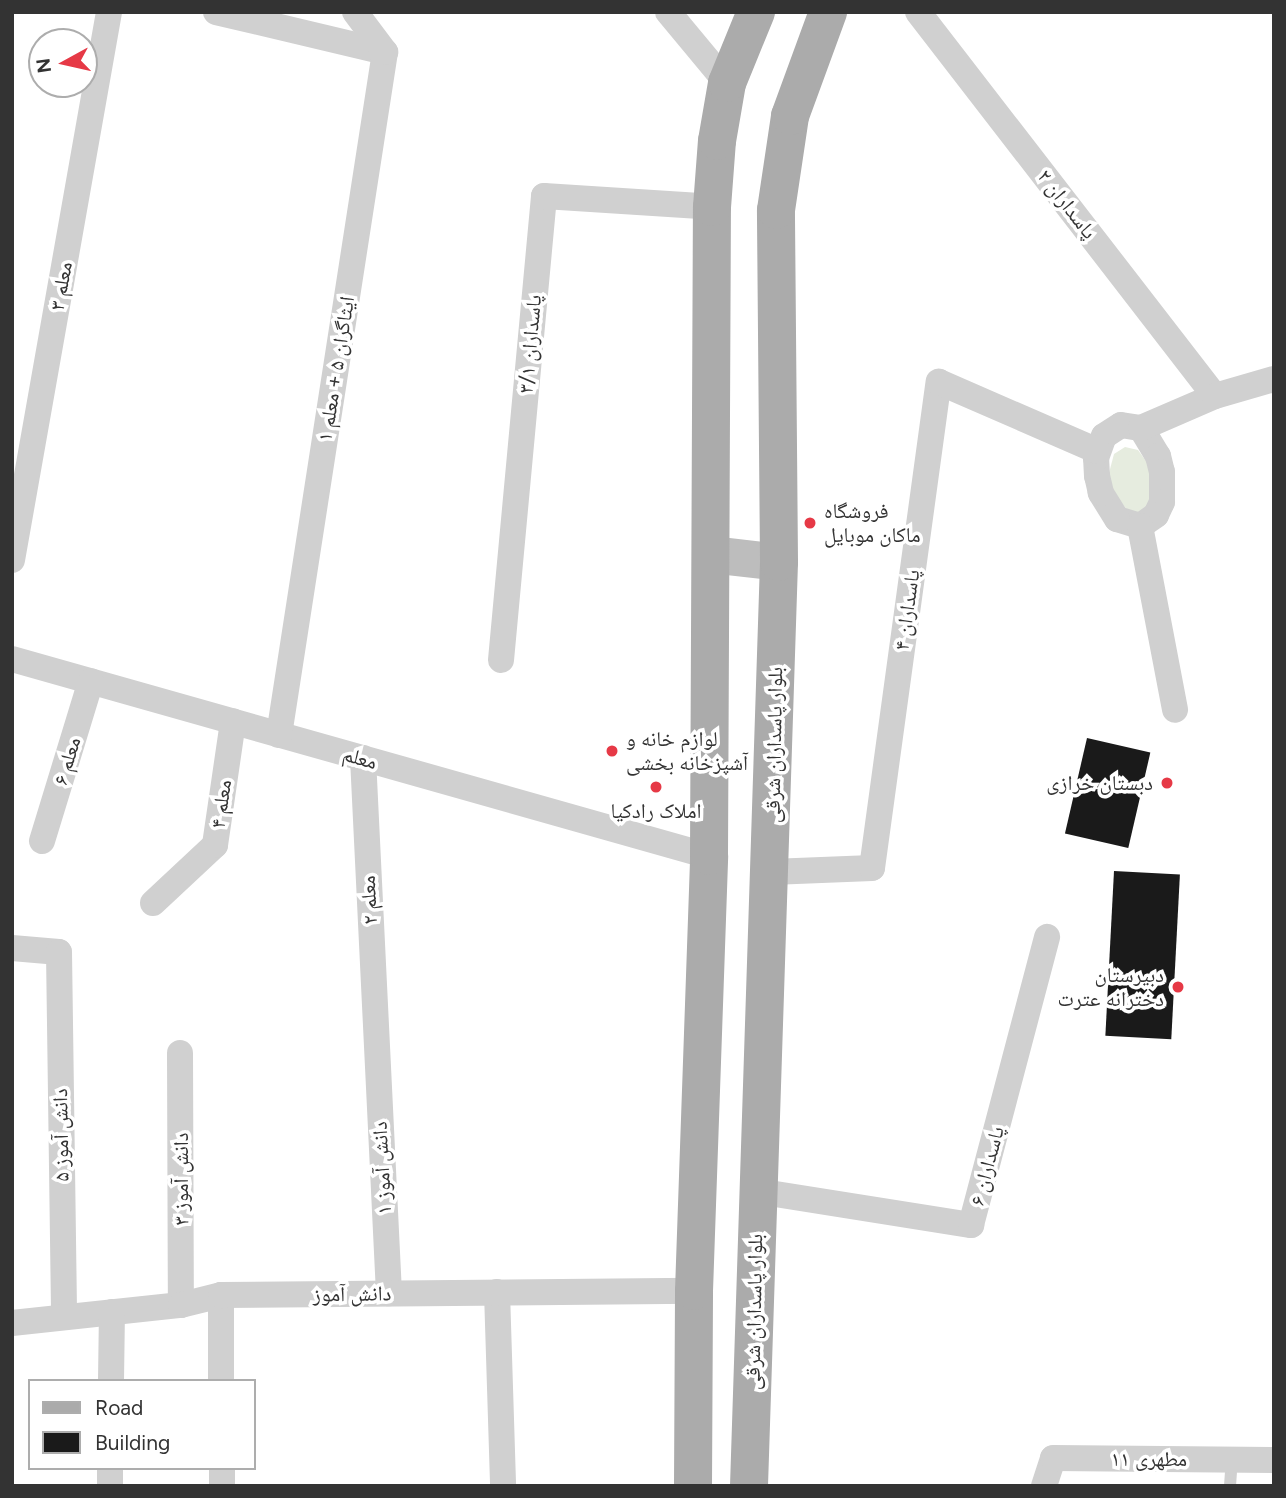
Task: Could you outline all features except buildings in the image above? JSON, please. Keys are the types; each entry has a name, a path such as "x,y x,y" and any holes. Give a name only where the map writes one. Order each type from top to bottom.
{"main road":[{"path":"693,1486 694,1291 709,856 712,207 717,141 727,83 755,12"},
{"name":"بلوار پاسداران شرقی","path":"749,1486 756,1191 771,873 779,562 776,210 790,116 828,12"},
{"path":"710,554 779,562"}],"street":[{"name":"معلم ۳","path":"12,560 109,12"},
{"path":"216,12 385,52"},
{"path":"355,12 385,52"},
{"path":"668,12 727,83"},
{"name":"پاسداران ۲","path":"918,12 1215,397"},
{"name":"ایثاگران ۵ + معلم ۱","path":"279,735 385,52"},
{"name":"پاسداران ۳/۱","path":"501,660 544,196 712,207"},
{"path":"1140,526 1117,519 1108,506 1097,476 1098,451 1104,436 1121,425 1141,428 1215,397 1274,379"},
{"name":"پاسداران ۴","path":"771,873 872,868 939,382 1098,451"},
{"path":"1140,526 1156,515 1164,489 1158,456 1141,428"},
{"path":"1140,526 1175,710"},
{"name":"معلم","path":"12,659 709,856"},
{"name":"معلم ۶","path":"42,841 91,681"},
{"name":"معلم ۴","path":"153,903 215,845 233,721"},
{"name":"معلم ۲","path":"363,758 375,1042"},
{"name":"پاسداران ۶","path":"756,1191 971,1224 1047,937"},
{"name":"دانش آموز ۵","path":"12,948 59,952 64,1317"},
{"name":"دانش آموز ۱","path":"375,1042 389,1293"},
{"name":"دانش آموز ۳","path":"180,1053 181,1305"},
{"name":"دانش آموز","path":"12,1323 181,1305 221,1295 694,1291"},
{"path":"497,1292 503,1486"},
{"path":"221,1295 221,1379"},
{"path":"111,1379 112,1312"},
{"name":"مطهری ۱۱","path":"1044,1486 1052,1458 1274,1460"}],"lane":[{"path":"1230,1486 1232,1459"}],"shaded area":[{"path":"1125,447 1138,450 1151,468 1156,485 1144,515 1131,515 1113,492 1109,473 1114,454"}],"place":[{"name":"فروشگاه ماکان موبایل","path":"810,523"},
{"name":"لوازم خانه و آشپزخانه بخشی","path":"612,751"},
{"name":"دبستان خرازی","path":"1167,783"},
{"name":"املاک رادکیا","path":"656,787"},
{"name":"دبیرستان دخترانه عترت","path":"1178,987"}]}
